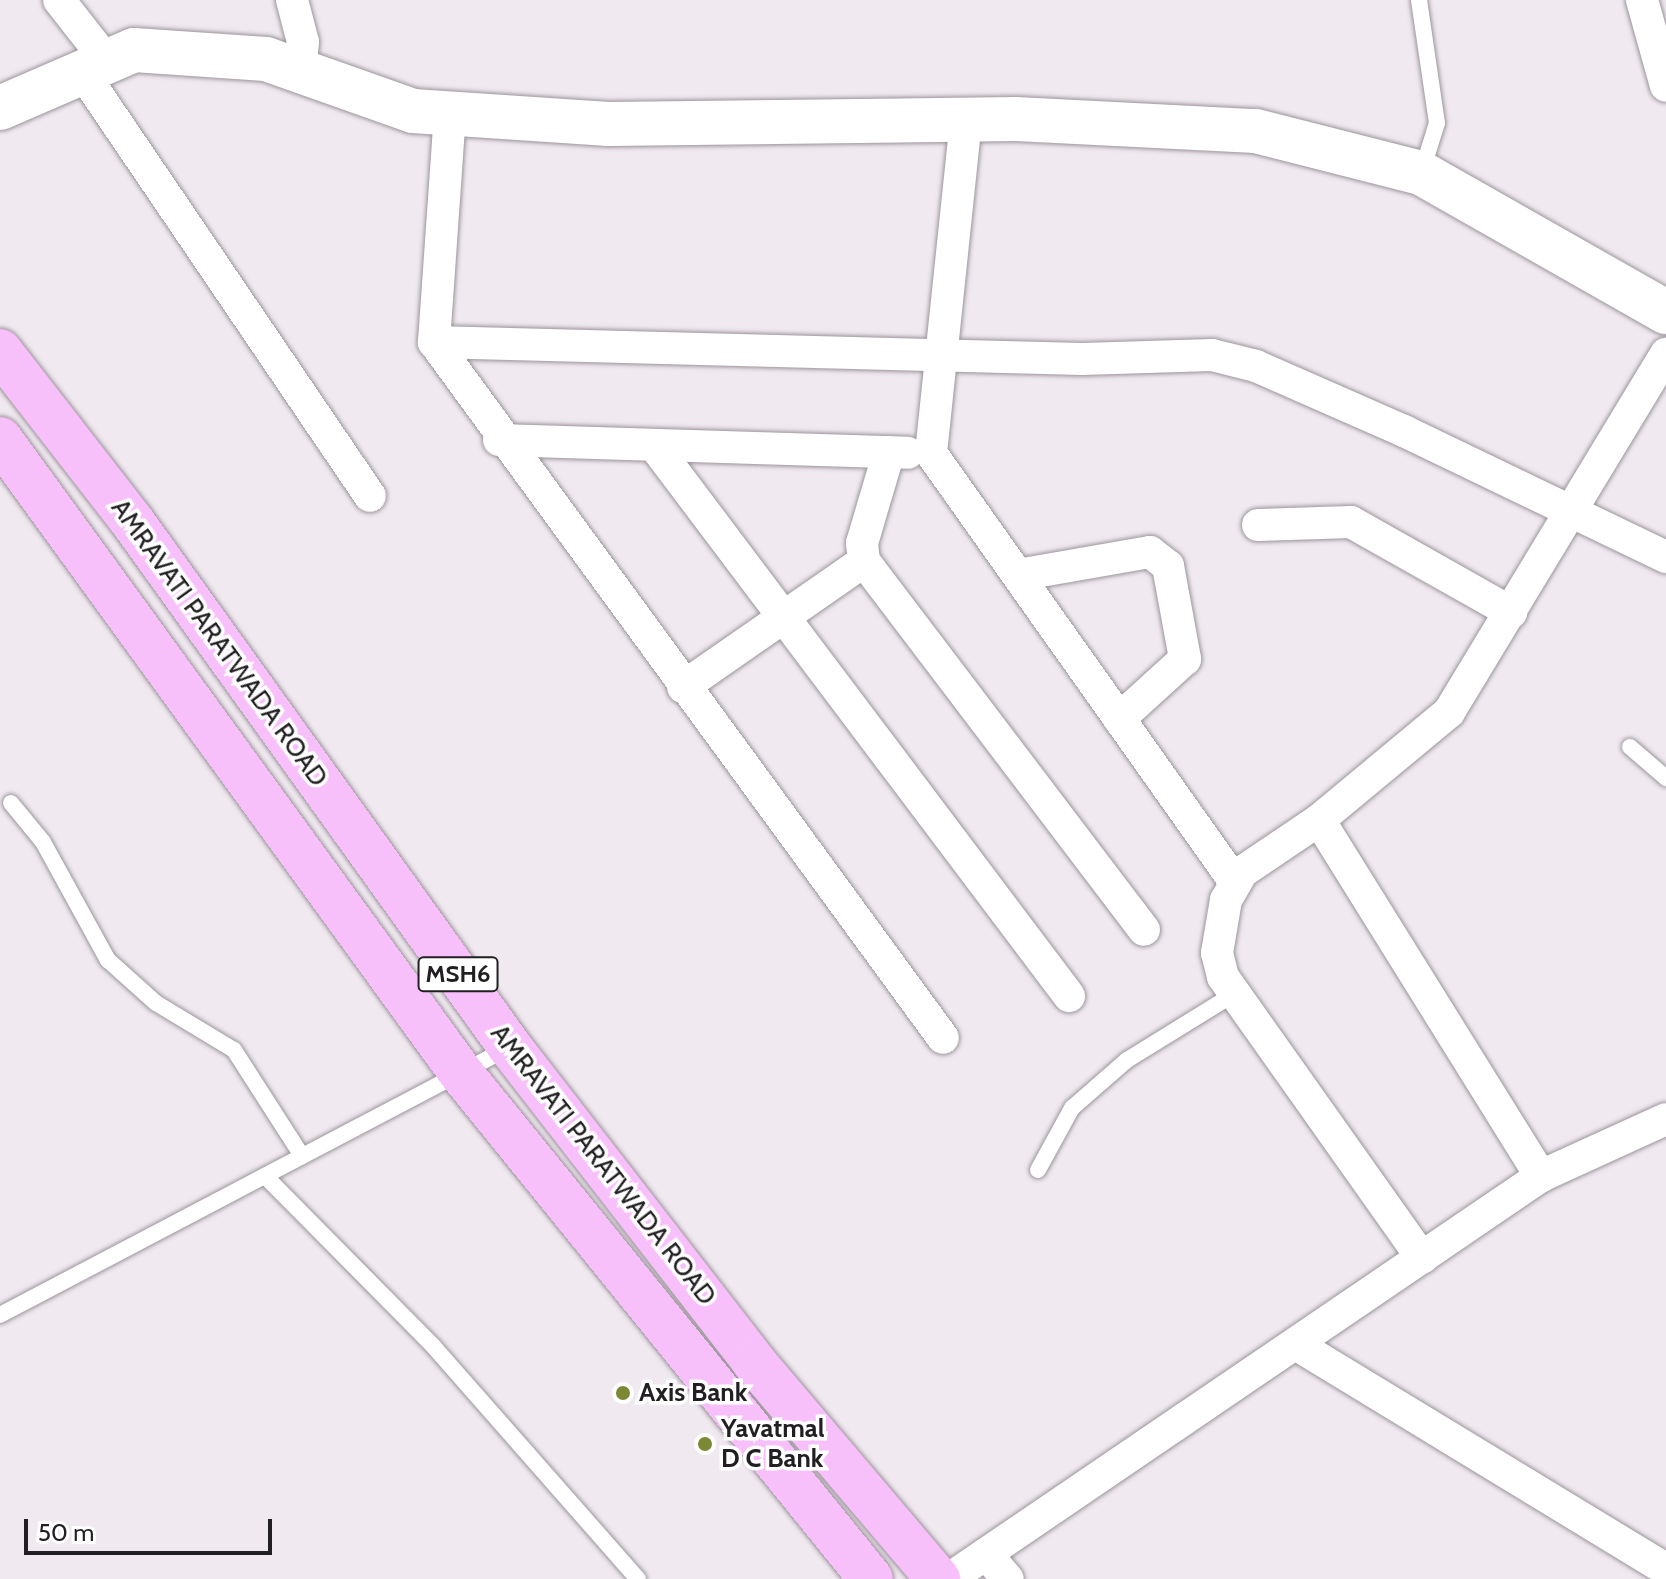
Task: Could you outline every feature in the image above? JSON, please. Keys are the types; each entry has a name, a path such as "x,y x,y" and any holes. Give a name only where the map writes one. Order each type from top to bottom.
{"main road":[{"path":"0,108 93,64 149,51 266,59 413,111 609,124 966,120 1256,131 1421,173 1666,312"},
{"name":"AMRAVATI PARATWADA ROAD","path":"0,351 128,515 510,1047 754,1362 938,1579"},
{"name":"AMRAVATI PARATWADA ROAD","path":"0,439 461,1073 871,1579"}],"street":[{"path":"59,0 93,64 370,496"},
{"path":"292,0 303,42 300,71"},
{"path":"1642,0 1666,86"},
{"path":"450,113 434,342 499,440 943,1038"},
{"path":"966,120 938,349 931,453 1235,882"},
{"path":"434,342 938,349 1082,359 1212,355 1256,366 1666,557"},
{"path":"1422,1258 1234,994 1217,953 1235,882 1319,820 1449,712 1511,612 1567,511 1666,353"},
{"path":"499,440 931,453"},
{"path":"654,445 1069,996"},
{"path":"889,452 862,543 864,561 1144,930"},
{"path":"1258,525 1323,517 1351,522 1511,612"},
{"path":"1018,575 1150,552 1168,566 1185,659 1119,719"},
{"path":"683,687 864,561"},
{"path":"1319,820 1541,1176"},
{"path":"949,1579 1541,1176 1666,1119"},
{"path":"1297,1345 1666,1569"},
{"path":"986,1554 1008,1579"}],"lane":[{"path":"1419,0 1437,123 1421,173"},
{"path":"1630,747 1666,778"},
{"path":"11,803 43,842 108,960 156,1003 234,1050 302,1156"},
{"path":"1038,1170 1083,1099 1127,1060 1234,994"},
{"path":"0,1315 510,1047"},
{"path":"265,1176 434,1347 638,1579"}],"place":[{"name":"Axis Bank","path":"623,1393"},
{"name":"Yavatmal D C Bank","path":"705,1444"}]}
